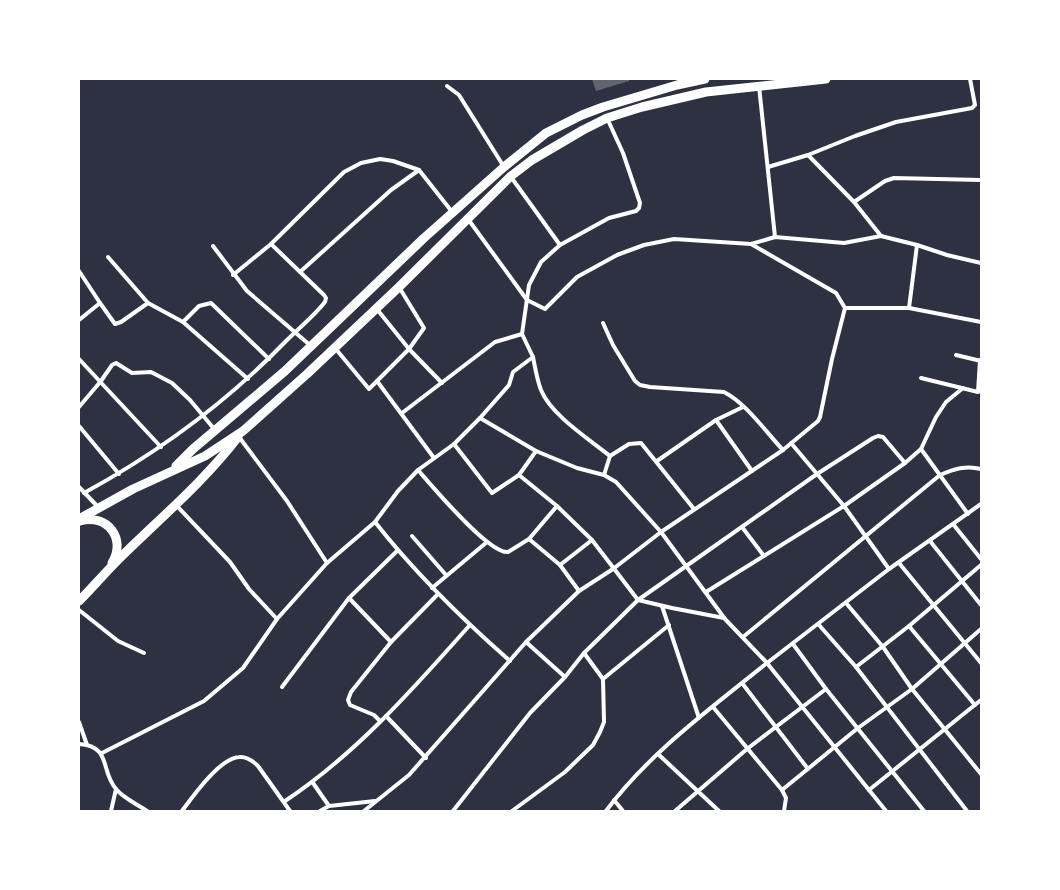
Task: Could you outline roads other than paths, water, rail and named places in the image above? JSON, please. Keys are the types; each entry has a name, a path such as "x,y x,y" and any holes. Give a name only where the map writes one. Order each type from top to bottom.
{"main road":[{"path":"172,470 193,449 216,431 312,346 419,242 453,214 504,166 546,133 582,115 638,96 706,79"},
{"path":"79,601 124,553 176,505 218,463 241,434 399,287 511,176 532,160 583,130 607,118 642,107 706,92 759,85 826,79"},
{"path":"79,520 133,488 206,456 241,434"},
{"path":"79,520 95,519 106,523 115,533 118,544 116,556 104,576"}],"street":[{"path":"768,167 808,155 896,122 972,108 975,105 970,79"},
{"path":"759,85 775,237"},
{"path":"447,86 459,95 504,166"},
{"path":"607,118 623,153 640,203 639,208 636,211 609,218 560,245 541,262 529,284 522,334 533,357 541,390 548,402 558,413 610,456"},
{"path":"808,155 854,202 881,236"},
{"path":"233,276 271,244 344,172 361,163 380,159 393,161 419,170 453,214"},
{"path":"300,272 391,190 419,170"},
{"path":"511,176 560,245"},
{"path":"854,202 885,181 894,178 981,180"},
{"path":"467,219 527,300 546,309 577,276 617,255 659,241 674,239 751,244 775,237 844,242 881,236 917,245 947,256 981,262"},
{"path":"84,493 119,474 161,448 203,416 248,379 322,306 326,298 271,244"},
{"path":"364,811 409,775 426,758 526,642 579,592 613,569 694,509 783,450 820,417 832,360 846,308 836,293 751,244"},
{"path":"909,308 917,245"},
{"path":"213,246 233,276 247,291 312,346"},
{"path":"108,257 148,303 182,322 248,379"},
{"path":"79,271 114,324 121,322 148,303"},
{"path":"335,347 369,389 409,349 424,328 399,287"},
{"path":"182,322 199,306 205,303 211,304 269,359"},
{"path":"79,320 100,304"},
{"path":"376,308 409,349 442,383"},
{"path":"846,308 909,308 981,322"},
{"path":"603,323 613,345 635,381 640,385 650,387 715,390 732,396 783,450"},
{"path":"402,413 495,342 522,334"},
{"path":"921,378 978,392 980,360 956,355"},
{"path":"102,753 204,701 243,668 277,619 327,562 375,522 398,491 418,470 454,444 507,388 513,372 533,357"},
{"path":"79,359 101,381 161,448"},
{"path":"79,407 101,381 112,365 116,363 132,373 151,372 172,383 216,431"},
{"path":"377,381 434,458"},
{"path":"706,592 844,506 905,463 921,449 936,417 946,402 963,388"},
{"path":"657,461 716,420 743,407"},
{"path":"480,418 536,451 577,468 604,475 616,482 625,490 661,532 685,567 725,618 767,663 804,707 834,747 886,811"},
{"path":"716,420 752,471"},
{"path":"79,426 119,474"},
{"path":"241,434 327,562"},
{"path":"453,811 530,713 565,677 584,653 638,600 816,474 878,436 883,437 905,463"},
{"path":"604,475 610,456 629,444 637,442 641,443 657,461 694,509"},
{"path":"791,443 844,506 889,570"},
{"path":"454,444 492,494 519,475 536,451"},
{"path":"921,449 968,514"},
{"path":"743,637 940,476 959,468 974,467 981,469"},
{"path":"418,470 486,542 504,552 508,552 529,538 556,506"},
{"path":"519,475 556,506 592,540 638,600 725,618"},
{"path":"79,487 100,508"},
{"path":"606,811 614,800 658,754 699,718 767,663 819,625 846,602 981,504"},
{"path":"176,505 230,562 249,589 277,619"},
{"path":"375,522 397,551 432,588 469,626 510,661"},
{"path":"953,524 981,559"},
{"path":"742,527 764,556"},
{"path":"412,536 446,575"},
{"path":"529,538 560,565 579,592"},
{"path":"560,565 592,540"},
{"path":"930,541 981,606"},
{"path":"432,588 486,542"},
{"path":"282,687 349,598 397,551"},
{"path":"899,563 981,662"},
{"path":"856,667 909,626 981,565"},
{"path":"380,721 374,715 350,705 348,700 360,680 391,642 438,594"},
{"path":"349,598 391,642"},
{"path":"846,602 883,647 912,689 981,774"},
{"path":"662,606 699,718"},
{"path":"79,610 118,641 144,653"},
{"path":"603,679 669,625"},
{"path":"819,625 856,667 918,750 968,811"},
{"path":"285,801 313,783 350,751 386,716 469,626"},
{"path":"909,626 975,705"},
{"path":"782,790 858,728 942,665 981,629"},
{"path":"526,642 565,677"},
{"path":"793,644 826,689 924,811"},
{"path":"512,811 565,772 593,745 604,722 603,679 584,653"},
{"path":"742,683 808,769"},
{"path":"675,811 747,749 826,689"},
{"path":"869,790 981,700"},
{"path":"713,707 782,790 786,798 784,811"},
{"path":"386,716 426,758"},
{"path":"79,722 87,744"},
{"path":"79,744 87,744 102,753 116,789 147,811"},
{"path":"658,754 719,811"},
{"path":"182,811 199,788 228,760 240,756 252,760 258,766 285,801 290,811"},
{"path":"313,783 329,806"},
{"path":"111,811 116,789"},
{"path":"614,800 623,811"},
{"path":"320,811 329,806 376,801"}]}
